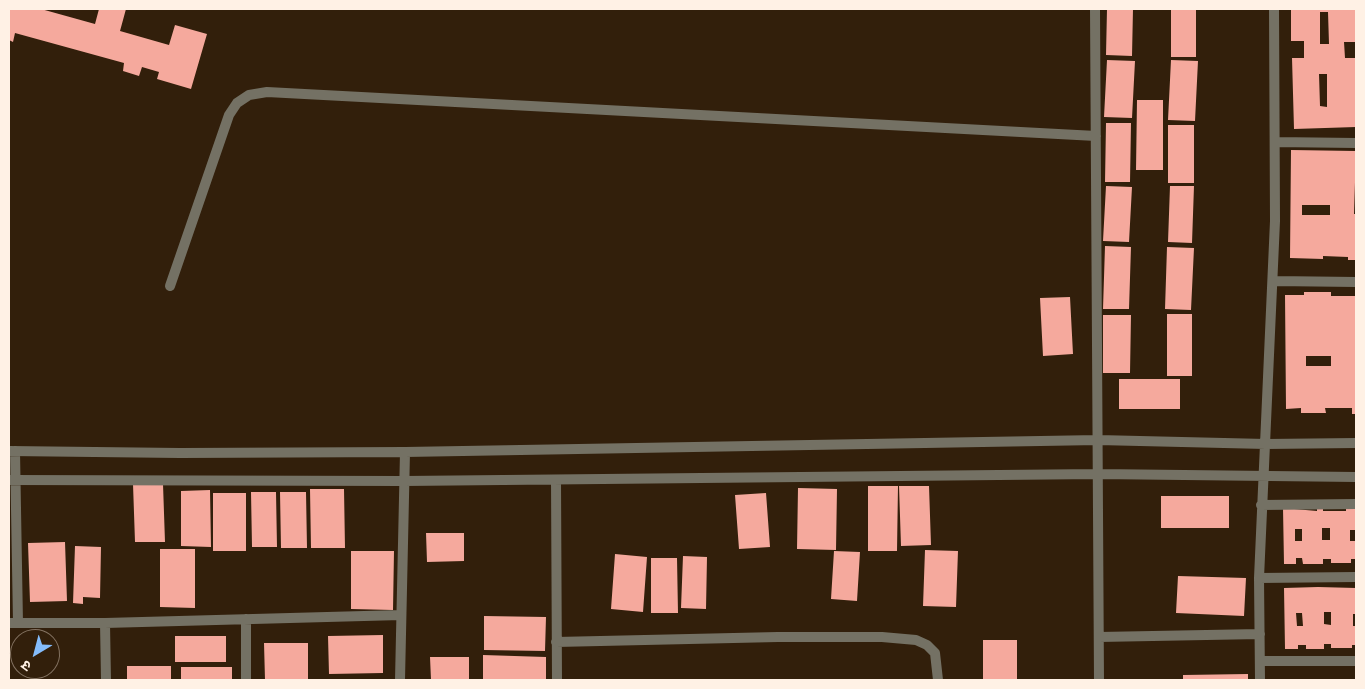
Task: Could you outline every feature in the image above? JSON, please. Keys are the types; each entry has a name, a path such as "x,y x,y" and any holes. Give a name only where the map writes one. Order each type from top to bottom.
{"street":[{"path":"1095,9 1099,680"},
{"path":"1260,680 1259,578 1261,505 1274,281 1274,9"},
{"path":"170,286 229,115 237,103 249,96 267,92 1096,136"},
{"path":"1275,142 1356,143"},
{"path":"1274,281 1356,282"},
{"path":"400,616 105,623 13,623 12,451 180,454 406,452 1098,440 1266,444 1356,443"},
{"path":"400,680 400,616 406,452"},
{"path":"12,480 404,481 1098,474 1356,477"},
{"path":"556,480 556,680"},
{"path":"1261,505 1356,504"},
{"path":"1259,578 1356,577"},
{"path":"246,620 246,680"},
{"path":"105,623 106,680"},
{"path":"1099,637 1260,634"},
{"path":"556,642 778,637 882,637 916,640 927,645 936,653 938,680"},
{"path":"1260,661 1356,661"}],"building":[{"path":"9,9 41,9 95,24 99,9 126,9 120,31 169,45 175,25 207,34 191,89 157,79 159,72 142,67 139,76 123,71 124,63 15,33 13,42 9,40"},
{"path":"1107,9 1133,9 1132,56 1106,55"},
{"path":"1171,9 1196,9 1196,57 1171,57"},
{"path":"1291,9 1356,9 1356,42 1344,42 1345,58 1356,58 1356,127 1294,129 1292,58 1304,58 1304,41 1291,41","holes":["1320,12 1328,12 1329,44 1320,44","1319,74 1327,74 1327,107 1320,106"]},
{"path":"1107,60 1135,61 1132,118 1104,117"},
{"path":"1171,60 1198,61 1195,121 1168,120"},
{"path":"1137,100 1163,100 1163,170 1136,170"},
{"path":"1106,123 1131,123 1130,182 1105,182"},
{"path":"1168,125 1194,125 1194,183 1168,183"},
{"path":"1291,150 1356,151 1354,214 1356,214 1356,260 1348,260 1348,257 1323,256 1323,259 1290,258","holes":["1302,205 1330,205 1330,215 1302,215"]},
{"path":"1106,186 1132,187 1129,242 1103,241"},
{"path":"1170,186 1194,186 1192,243 1168,242"},
{"path":"1105,246 1131,247 1129,309 1103,309"},
{"path":"1167,247 1194,248 1191,310 1165,309"},
{"path":"1304,292 1331,292 1331,296 1356,296 1356,414 1352,414 1352,408 1325,408 1326,413 1301,413 1301,408 1286,409 1285,295 1304,295","holes":["1306,356 1331,356 1331,366 1306,366"]},
{"path":"1070,297 1073,354 1043,356 1040,298"},
{"path":"1167,314 1192,314 1192,376 1167,376"},
{"path":"1103,315 1131,315 1130,373 1103,373"},
{"path":"1119,379 1180,379 1180,409 1119,409"},
{"path":"133,484 163,484 165,542 135,542"},
{"path":"868,486 898,486 897,551 868,551"},
{"path":"899,486 929,486 931,545 901,546"},
{"path":"798,488 837,489 836,550 797,549"},
{"path":"310,489 344,489 345,548 311,548"},
{"path":"210,490 211,547 181,546 181,491"},
{"path":"251,492 276,492 277,547 252,547"},
{"path":"280,492 306,492 307,548 281,548"},
{"path":"213,493 246,493 246,551 213,551"},
{"path":"766,493 770,547 739,549 735,495"},
{"path":"1161,496 1229,496 1229,528 1161,528"},
{"path":"1283,508 1317,511 1317,508 1323,508 1323,511 1346,511 1346,508 1356,508 1356,530 1350,530 1350,541 1356,541 1356,559 1351,559 1351,563 1331,563 1331,559 1323,559 1323,564 1303,564 1302,558 1296,558 1296,564 1284,564","holes":["1322,528 1330,528 1330,540 1322,540","1295,529 1302,529 1302,541 1295,541"]},
{"path":"426,533 464,533 464,561 427,562"},
{"path":"65,542 67,601 30,602 28,543"},
{"path":"75,546 101,547 100,598 83,597 83,604 73,603"},
{"path":"160,549 195,549 195,608 160,607"},
{"path":"925,550 958,551 956,607 923,606"},
{"path":"351,551 394,551 393,610 351,609"},
{"path":"834,551 860,552 857,601 831,599"},
{"path":"615,554 647,557 643,612 611,609"},
{"path":"683,556 707,557 706,609 681,608"},
{"path":"651,558 677,558 678,613 651,613"},
{"path":"1178,576 1246,578 1244,616 1176,613"},
{"path":"1284,588 1356,588 1356,614 1353,614 1353,626 1356,626 1356,645 1352,645 1352,648 1331,648 1331,644 1324,644 1324,649 1306,649 1306,645 1298,645 1298,649 1285,649","holes":["1324,612 1331,612 1331,625 1324,624","1296,613 1302,613 1303,626 1297,626"]},
{"path":"484,616 546,617 545,651 484,650"},
{"path":"383,635 383,673 329,674 328,636"},
{"path":"175,636 226,636 226,662 175,662"},
{"path":"983,640 1017,640 1017,680 983,680"},
{"path":"264,643 308,643 308,679 265,680"},
{"path":"483,655 546,657 546,680 483,680"},
{"path":"430,657 469,657 469,680 431,680"},
{"path":"127,666 171,666 171,680 127,680"},
{"path":"181,667 232,667 232,680 181,680"},
{"path":"1248,674 1248,680 1183,680 1183,675"}]}
